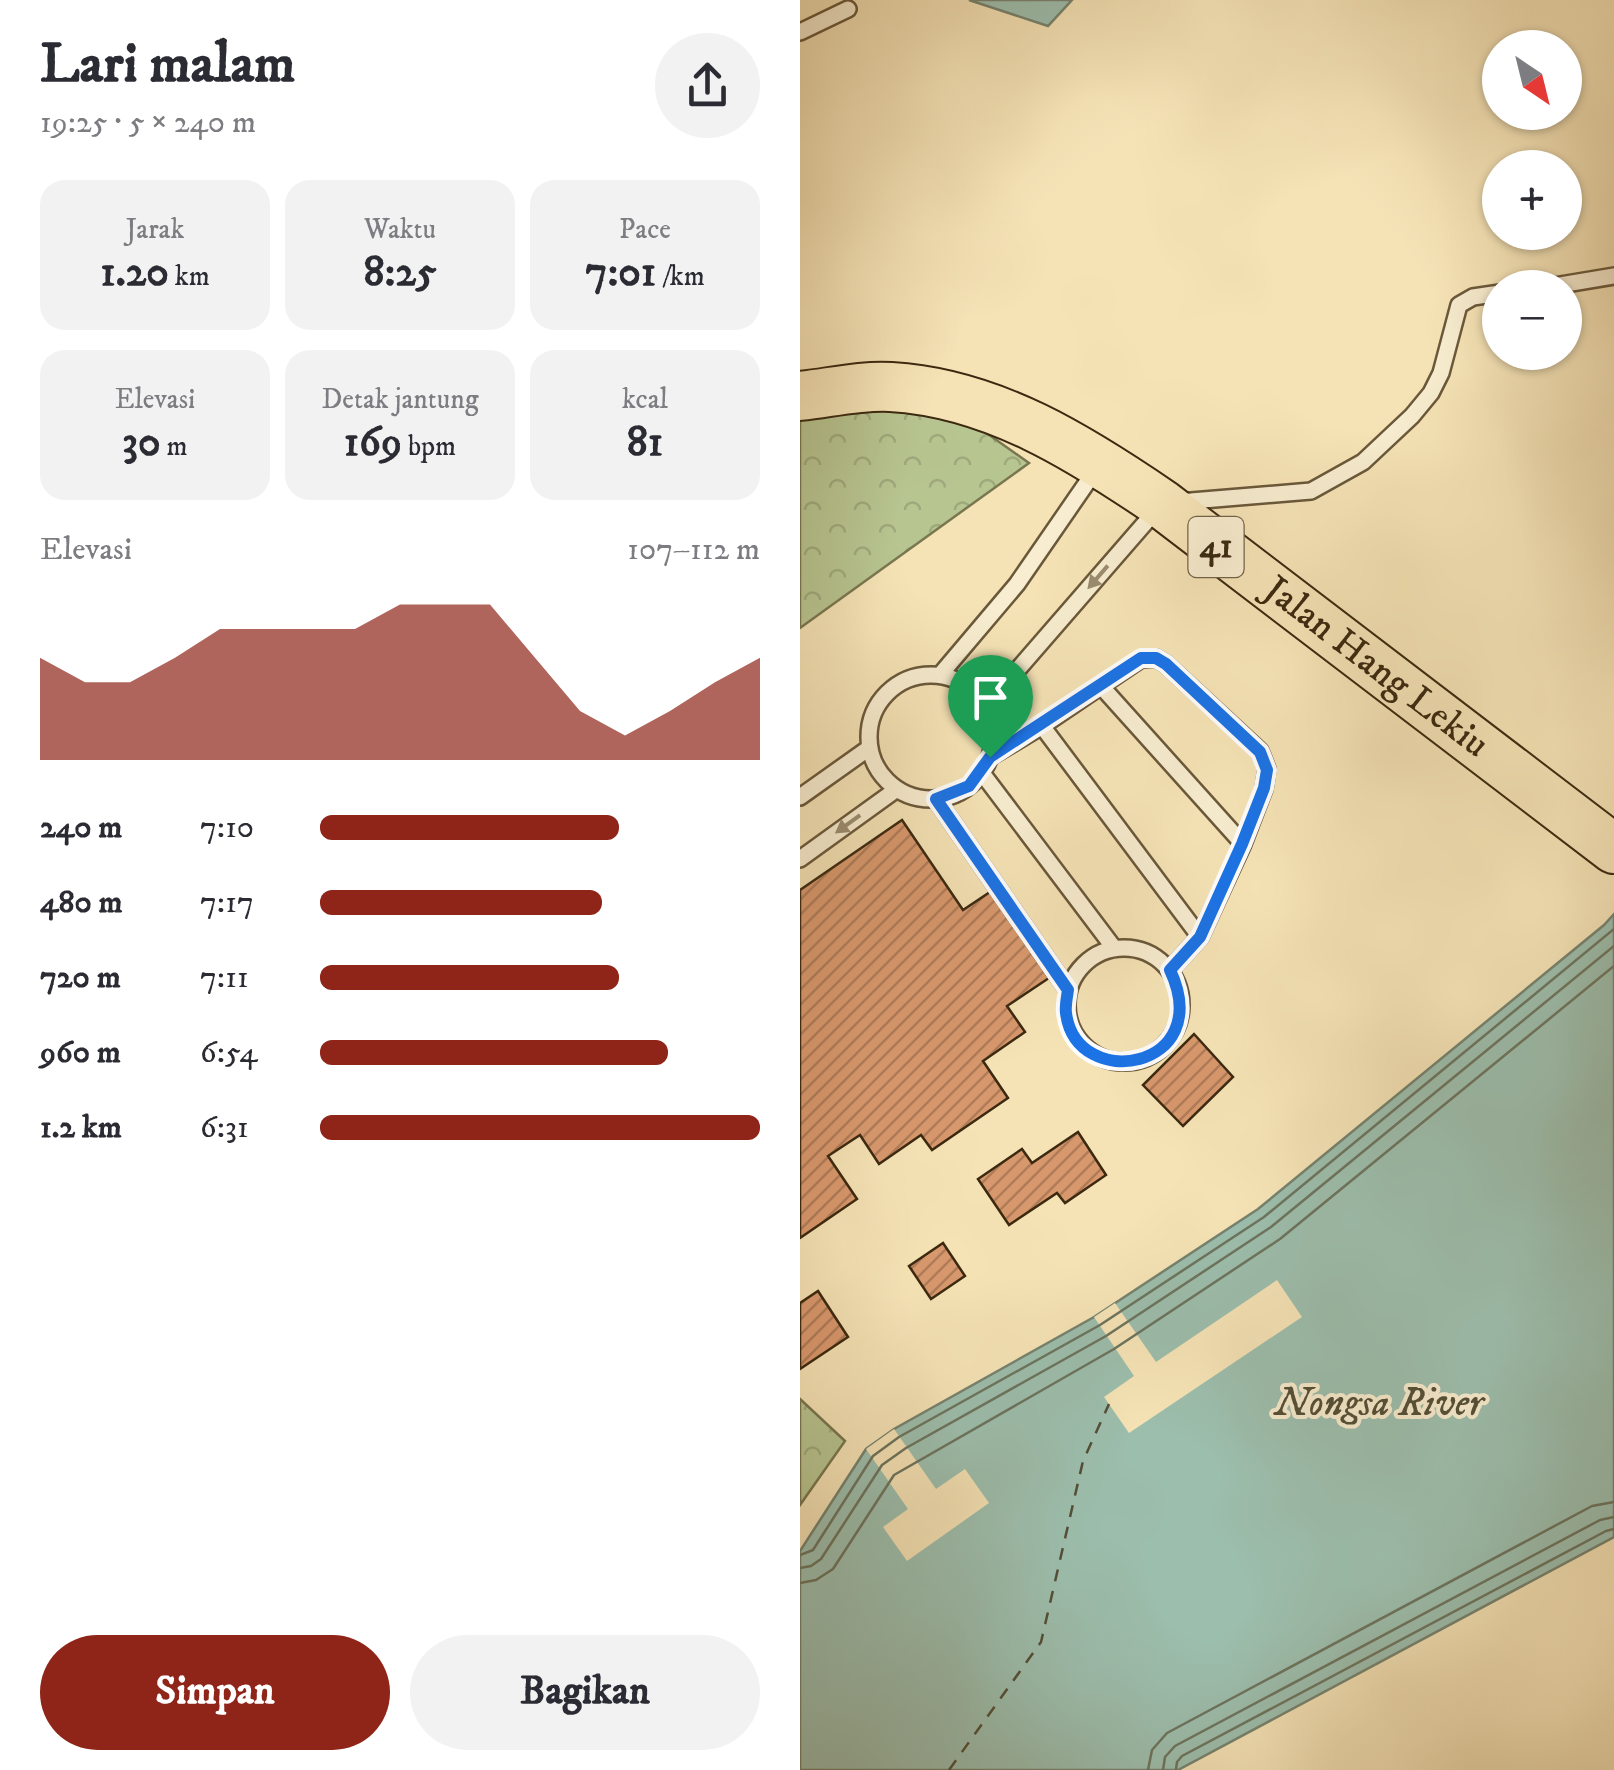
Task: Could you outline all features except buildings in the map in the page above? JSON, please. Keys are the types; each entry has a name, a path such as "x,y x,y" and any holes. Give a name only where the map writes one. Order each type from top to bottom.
{"highway":[{"name":"Jalan Hang Lekiu","path":"800,396 888,386 932,392 998,410 1101,462 1162,504 1599,837"}],"lane":[{"path":"800,32 848,9"},
{"path":"1582,281 1614,276"},
{"path":"986,706 1162,504 1311,491 1363,462 1431,393 1441,373 1458,304 1482,296"},
{"path":"940,675 1018,584 1101,462"},
{"path":"990,757 1141,658 1156,658 1166,664 1260,752 1267,770 1264,788 1242,844 1200,937 1170,970"},
{"path":"940,675 966,685 986,706 993,731 990,757 969,786 936,799 909,796 879,772 869,748 871,719 886,694 911,678 940,675"},
{"path":"1102,686 1242,844"},
{"path":"1042,726 1200,937"},
{"path":"800,797 869,748"},
{"path":"982,773 1114,948"},
{"path":"800,859 897,789"},
{"path":"936,799 1068,990"},
{"path":"1114,948 1145,951 1170,970 1180,991 1181,1014 1172,1036 1156,1053 1134,1062 1111,1061 1090,1052 1074,1035 1066,1013 1068,990 1078,970 1094,956 1114,948"}],"green space":[{"path":"800,404 961,415 1029,463 800,628"},
{"path":"800,1399 845,1441 800,1505"}],"water":[{"path":"969,0 1072,0 1048,26"},
{"name":"Nongsa River","path":"1614,914 1614,1537 1178,1770 800,1770 800,1551 866,1449 894,1429 1094,1317 1258,1209"}],"pier":[{"path":"1277,1280 1302,1317 1129,1433 1104,1397 1134,1376 1094,1317 1115,1303 1156,1362"},
{"path":"894,1429 936,1489 965,1469 989,1503 907,1561 883,1527 908,1509 866,1449"}],"ferry route":[{"path":"949,1770 1041,1642 1083,1461 1109,1404"}],"route":[{"path":"1141,658 1156,658 1166,664 1260,752 1267,770 1264,788 1200,937 1170,970 1180,991 1181,1014 1172,1036 1156,1053 1134,1062 1111,1061 1090,1052 1074,1035 1066,1013 1068,990 936,799 969,786 990,757 1141,658"}]}
